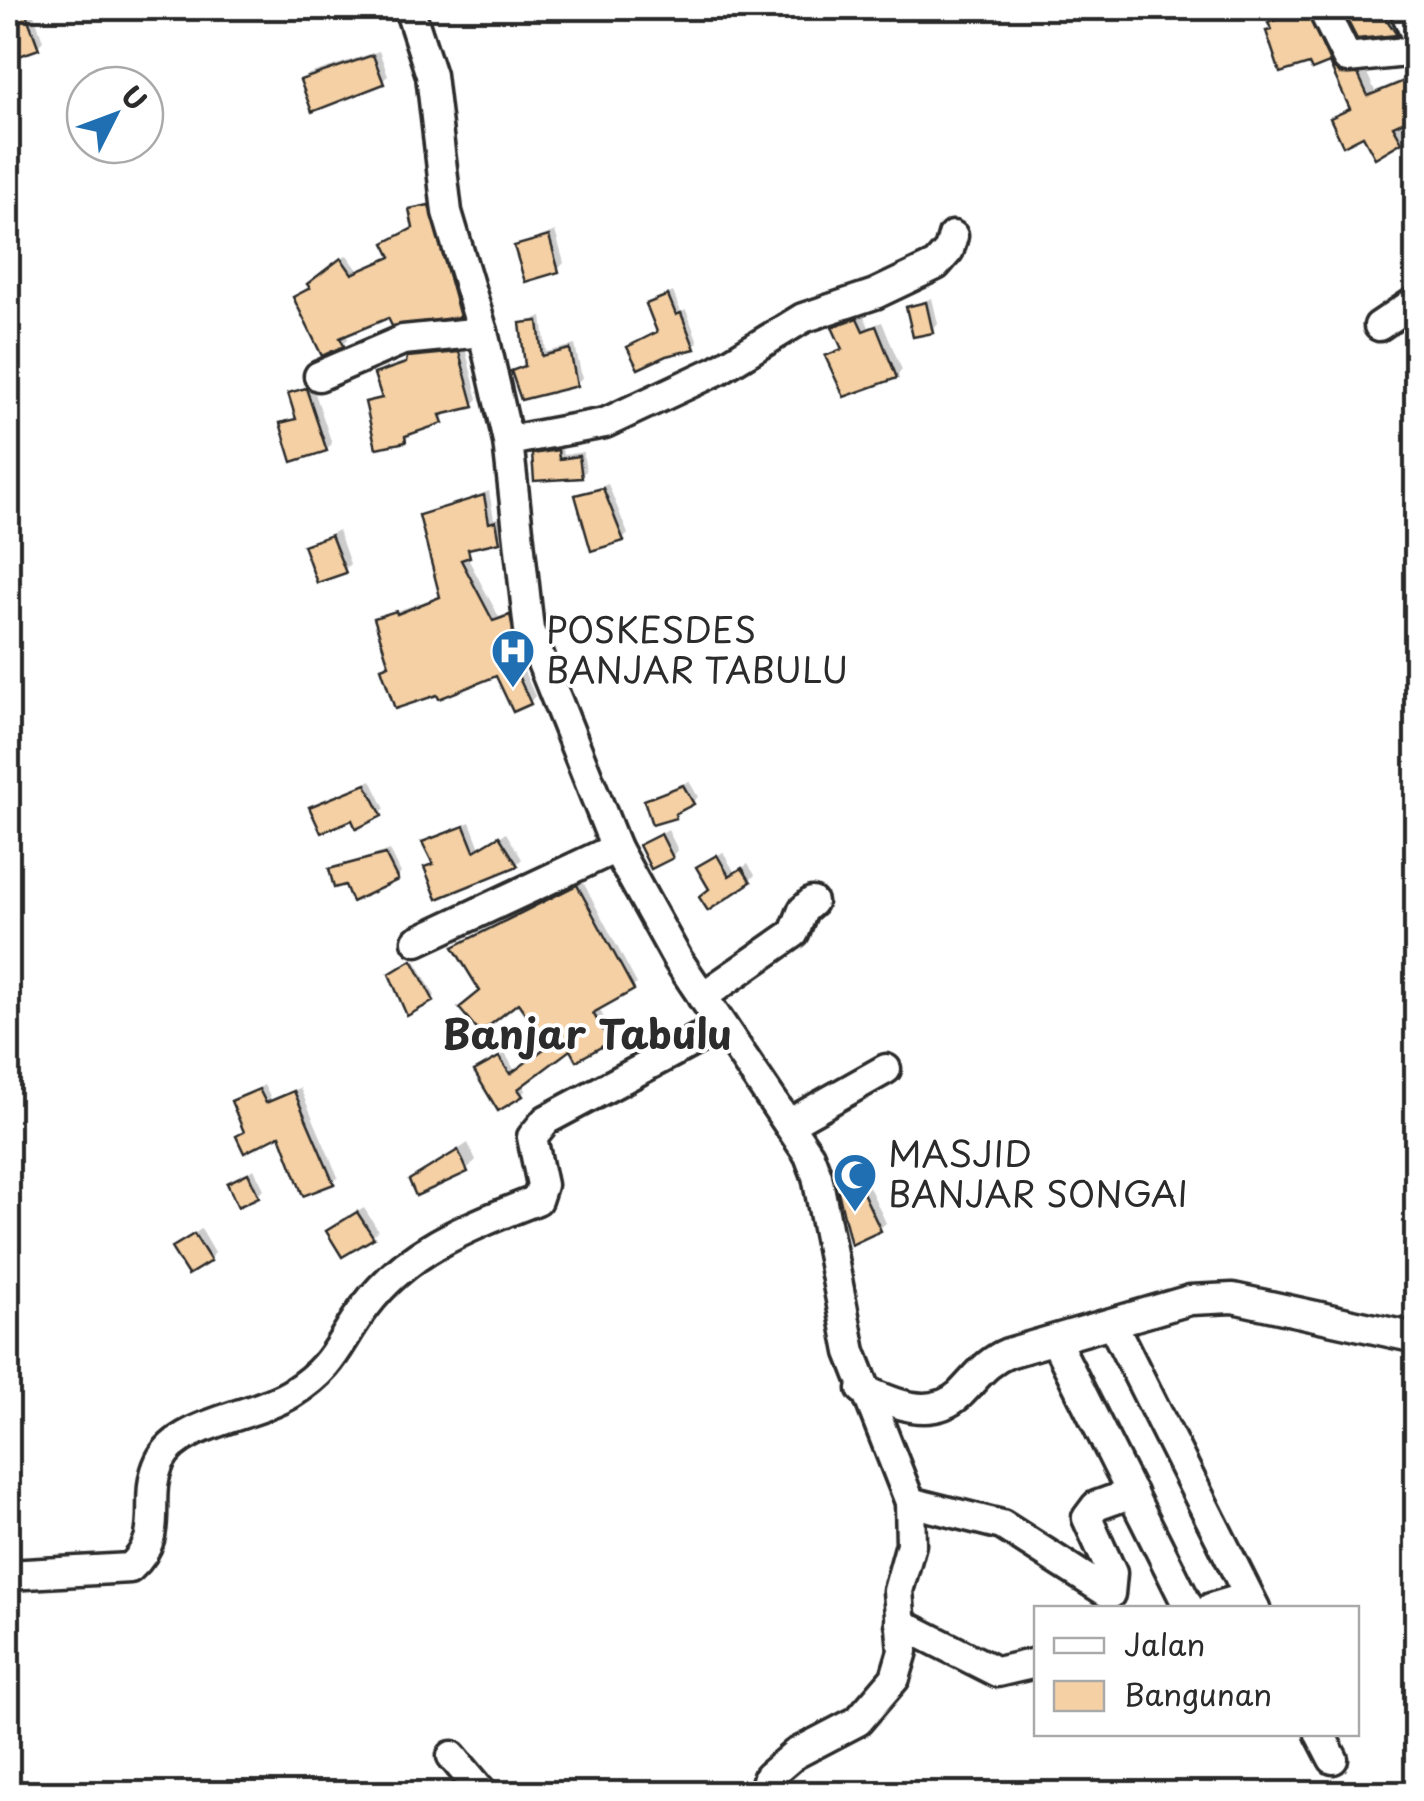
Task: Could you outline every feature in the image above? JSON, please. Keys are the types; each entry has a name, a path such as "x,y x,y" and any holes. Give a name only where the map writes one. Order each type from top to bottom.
{"street":[{"path":"409,8 431,75 448,212 483,332 508,441 529,630 616,848 720,1027 790,1124 818,1176 862,1389 910,1502 911,1544 898,1591 902,1652 895,1678 848,1730 795,1754 768,1777 762,1794"},
{"path":"1322,8 1348,58 1416,51"},
{"path":"1404,8 1416,35"},
{"path":"508,441 605,424 718,370 803,318 875,294 936,265 949,250 953,236"},
{"path":"1379,326 1416,301"},
{"path":"319,376 403,340 483,332"},
{"path":"417,940 616,848"},
{"path":"702,997 794,933 803,910 812,902"},
{"path":"8,1575 130,1568 152,1538 160,1461 186,1434 240,1418 317,1375 350,1338 364,1308 381,1288 426,1247 537,1200 542,1185 532,1137 546,1120 720,1027"},
{"path":"790,1124 886,1069"},
{"path":"862,1389 893,1403 938,1406 957,1397 991,1360 1190,1300 1234,1298 1416,1338"},
{"path":"1113,1325 1252,1603"},
{"path":"1054,1340 1188,1606"},
{"path":"910,1502 1002,1524 1110,1594 1112,1573 1087,1518 1096,1506 1132,1493"},
{"path":"900,1623 997,1672 1034,1663"},
{"path":"1321,1736 1333,1759"},
{"path":"452,1756 484,1794"}],"building":[{"path":"8,8 24,8 39,49 8,60"},
{"path":"1305,8 1332,67 1340,74 1358,74 1368,96 1416,76 1416,116 1393,126 1402,142 1375,158 1363,136 1343,146 1330,118 1350,109 1329,63 1312,70 1309,64 1280,73 1266,31 1272,30 1268,23"},
{"path":"1341,8 1379,8 1397,35 1357,39"},
{"path":"373,55 384,84 312,112 300,80"},
{"path":"429,205 460,317 392,326 388,318 340,338 344,346 322,356 293,297 310,288 307,284 341,258 352,274 391,257 384,243 413,228 409,209"},
{"path":"549,236 559,272 525,282 514,246"},
{"path":"668,295 676,315 681,313 695,349 638,369 627,347 657,332 646,304"},
{"path":"926,302 933,333 913,337 906,307"},
{"path":"857,318 863,331 876,326 897,378 844,397 825,356 842,349 832,327"},
{"path":"538,321 542,356 570,349 577,386 521,400 511,371 525,366 520,323"},
{"path":"459,352 474,407 440,415 443,423 405,436 406,442 376,448 365,402 382,398 374,374 406,363 407,357"},
{"path":"306,388 327,451 292,462 280,423 296,419 288,393"},
{"path":"558,450 559,459 579,456 582,478 534,481 532,454"},
{"path":"603,488 624,541 591,551 575,495"},
{"path":"484,495 489,523 496,521 500,542 468,549 470,557 461,560 493,621 510,615 519,652 509,656 531,704 513,712 496,676 439,699 437,695 395,709 381,668 389,665 374,618 396,611 397,614 440,597 419,515"},
{"path":"331,535 346,573 317,583 303,545"},
{"path":"366,784 382,816 356,829 352,820 321,833 309,807"},
{"path":"683,785 694,804 675,814 676,818 652,825 644,800"},
{"path":"464,826 474,851 499,836 518,866 437,899 424,867 433,864 422,842"},
{"path":"661,834 673,858 651,869 639,845"},
{"path":"385,854 398,880 352,902 345,885 334,888 329,869"},
{"path":"717,855 729,876 742,868 751,882 708,911 699,897 709,889 696,867"},
{"path":"577,885 634,990 593,1013 610,1042 576,1061 570,1050 518,1089 523,1096 498,1111 474,1071 499,1057 510,1074 548,1046 518,1003 480,1033 459,1008 480,991 453,947"},
{"path":"412,960 434,1001 407,1016 389,974"},
{"path":"259,1089 266,1103 294,1091 334,1184 303,1196 280,1135 244,1153 236,1136 244,1132 231,1101"},
{"path":"458,1150 468,1172 416,1196 409,1180"},
{"path":"248,1173 259,1197 238,1207 227,1183"},
{"name":"MASJID BANJAR SONGAI","path":"858,1182 881,1231 851,1245 838,1191"},
{"path":"357,1212 374,1238 342,1257 326,1231"},
{"path":"194,1234 211,1261 188,1275 171,1248"}],"place":[{"name":"POSKESDES BANJAR TABULU","path":"513,689"},
{"name":"MASJID BANJAR SONGAI","path":"855,1213"}],"district":[{"name":"Banjar Tabulu","path":"587,1035"}]}
